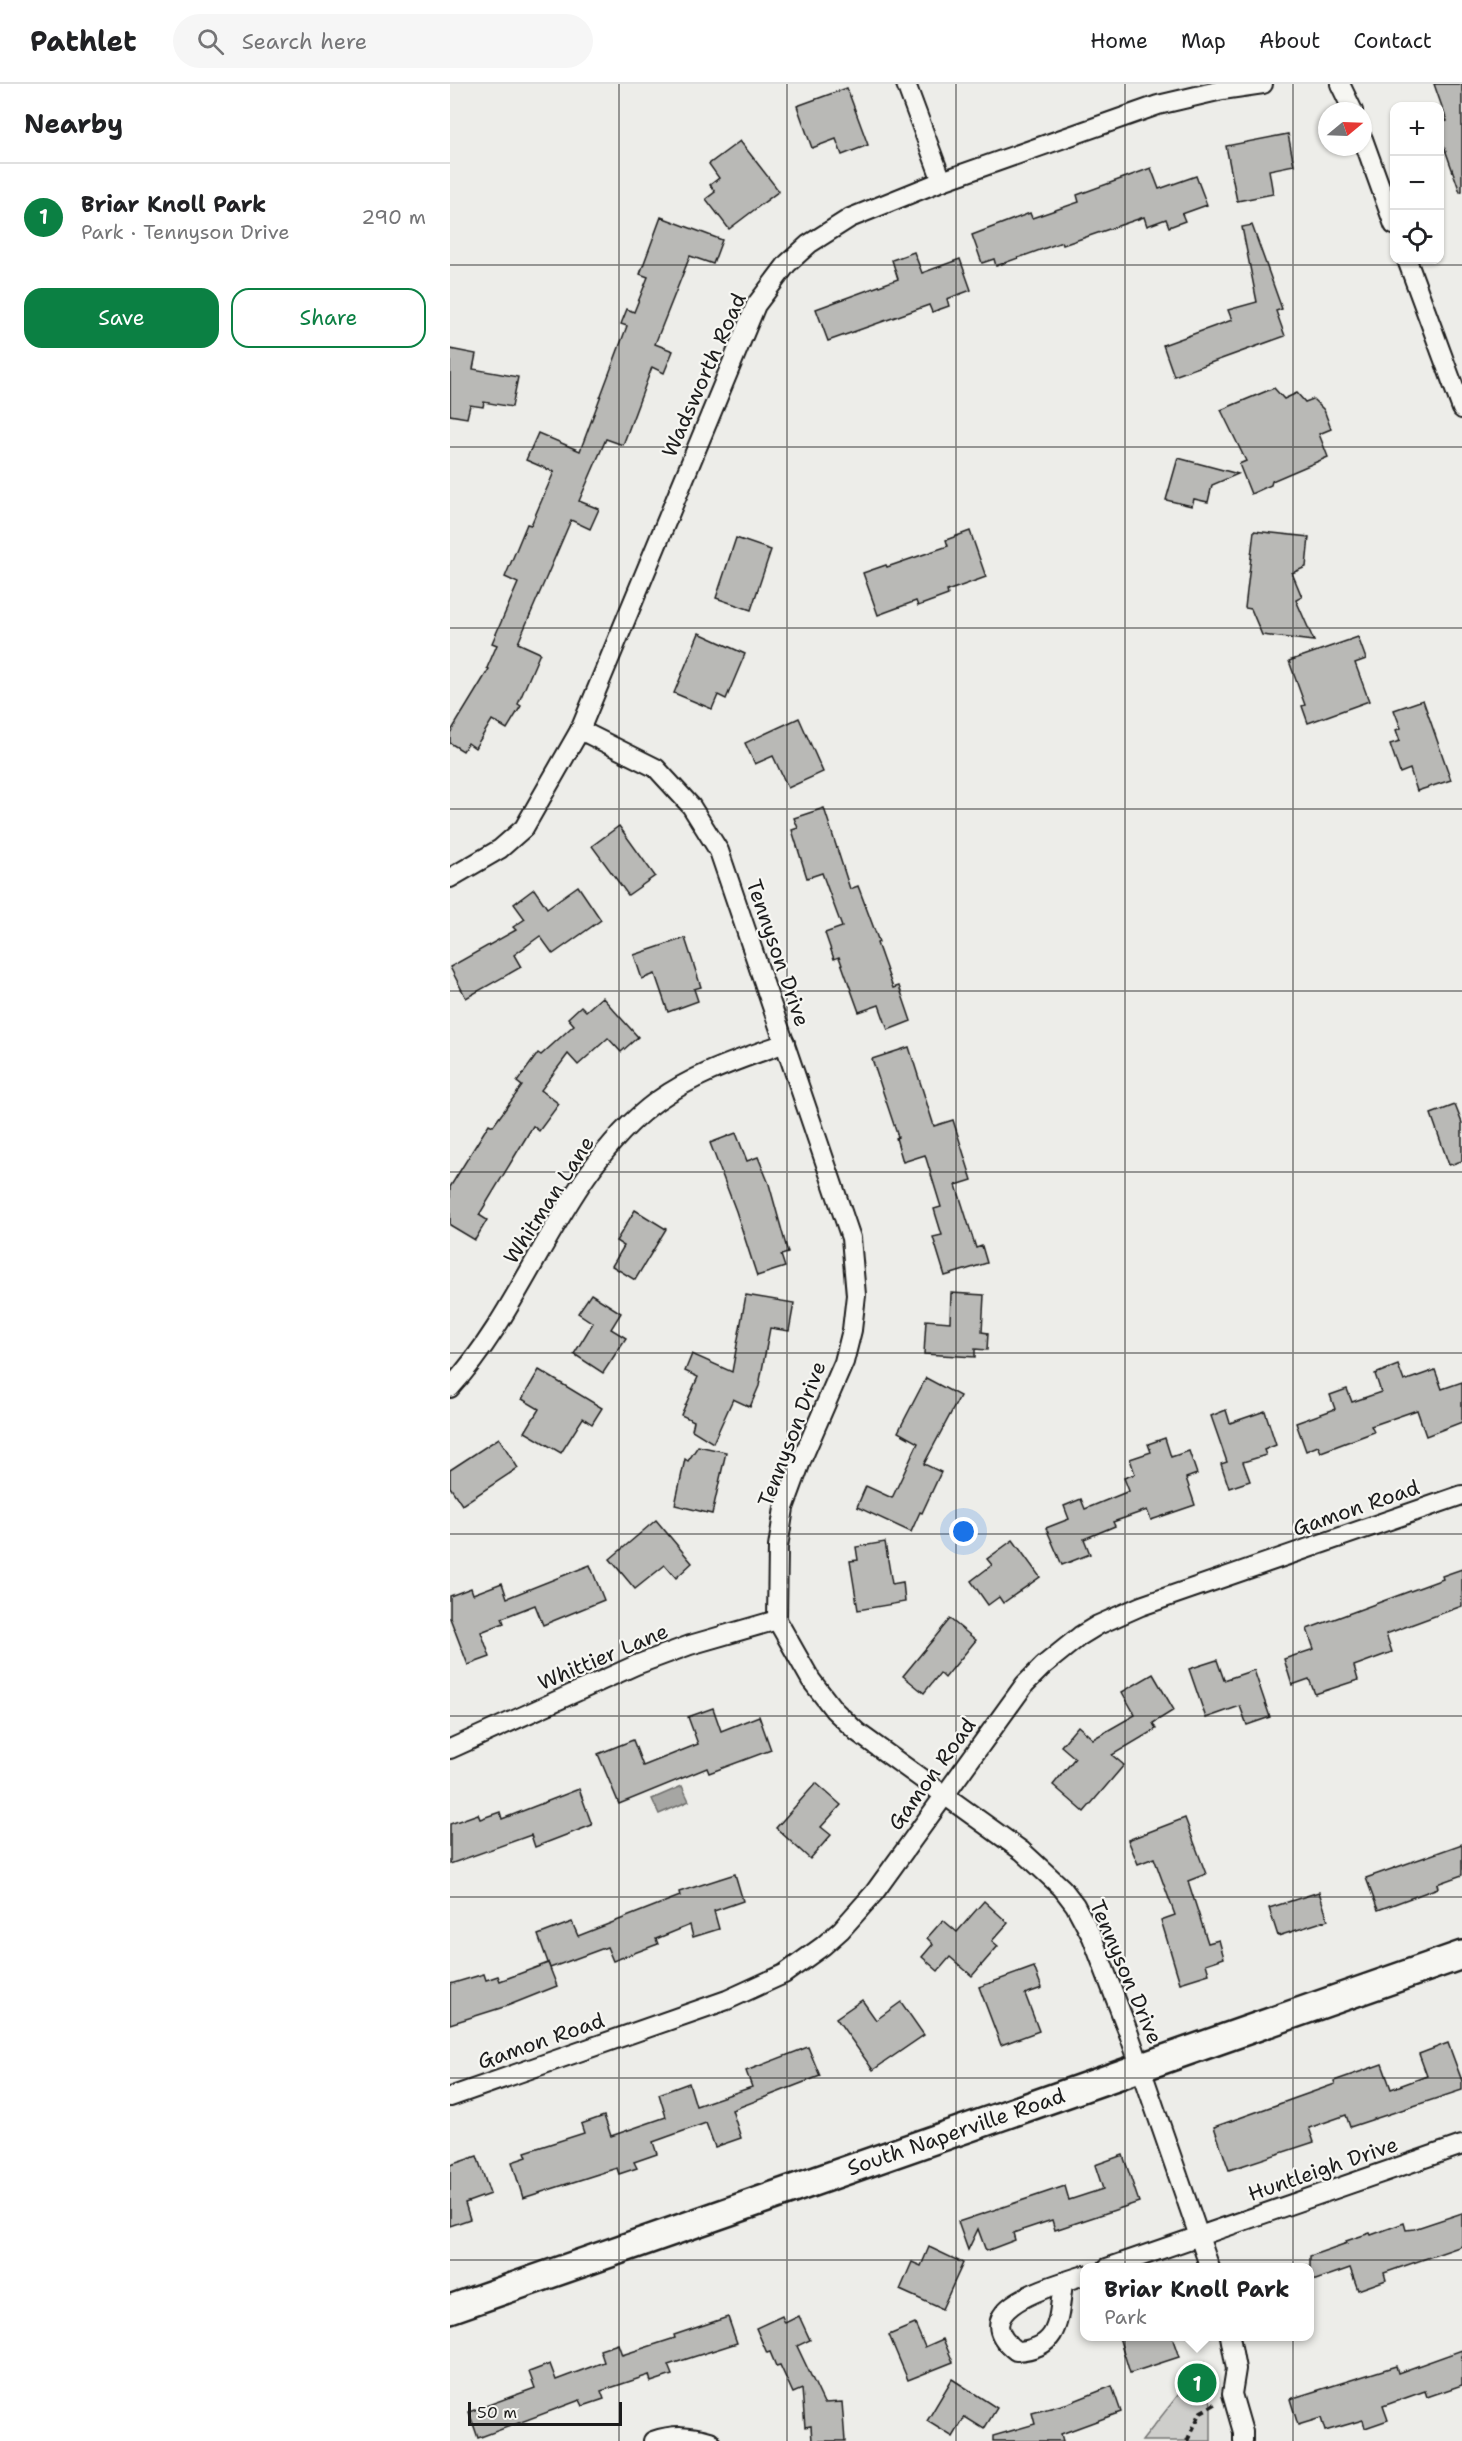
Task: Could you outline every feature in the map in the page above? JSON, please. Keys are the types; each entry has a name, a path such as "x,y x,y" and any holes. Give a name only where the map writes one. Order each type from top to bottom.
{"main road":[{"name":"South Naperville Road","path":"450,2309 1462,1955"}],"street":[{"path":"906,84 942,181"},
{"name":"Wadsworth Road","path":"450,878 500,849 524,828 580,730 756,305 787,264 828,230 850,218 942,181 1158,105 1222,90 1263,84"},
{"path":"1340,84 1349,102"},
{"path":"1369,156 1390,212"},
{"path":"1409,264 1457,378 1462,409"},
{"name":"Tennyson Drive","path":"580,730 656,768 701,819 719,851 847,1222 856,1271 852,1330 844,1362 802,1459 784,1508 778,1547 777,1620 812,1680 834,1710 857,1732 1044,1869 1075,1905 1092,1937 1141,2067 1208,2263"},
{"name":"Whitman Lane","path":"450,1388 466,1371 486,1342 581,1185 616,1138 643,1112 678,1087 709,1071 785,1043"},
{"name":"Gamon Road","path":"450,2097 727,2000 784,1974 823,1946 874,1893 1025,1684 1063,1648 1098,1625 1141,1606 1462,1495"},
{"name":"Whittier Lane","path":"450,1749 636,1665 690,1645 777,1620"},
{"name":"Huntleigh Drive","path":"1121,2263 1462,2145"},
{"path":"1063,2283 1080,2277"},
{"path":"1231,2341 1236,2368 1232,2394 1244,2441"},
{"path":"653,2441 674,2436 691,2436 710,2441"}],"path":[{"path":"1187,2441 1201,2412 1232,2394"}],"shaded area":[{"path":"682,1786 689,1801 659,1814 652,1799"},
{"path":"1204,2362 1211,2405 1211,2441 1142,2441"}],"building":[{"path":"1434,84 1462,84 1462,191 1460,192 1444,146 1444,122 1447,121 1444,102 1440,102"},
{"path":"847,88 868,145 842,155 836,139 812,148 797,106"},
{"path":"1288,134 1294,165 1269,170 1273,194 1237,201 1226,146"},
{"path":"740,141 779,191 729,229 706,199 715,192 710,185 719,178 709,164"},
{"path":"1151,168 1159,189 1196,176 1207,205 1182,214 1185,221 1169,227 1166,219 1147,226 1144,217 1063,245 1062,242 996,266 994,259 982,263 972,235 1030,213 1032,218 1079,202 1077,195"},
{"path":"661,217 722,240 713,264 690,256 655,344 673,351 664,373 652,367 623,445 606,439 579,501 599,509 590,529 571,520 518,643 540,653 518,704 521,706 507,729 492,720 475,748 468,743 463,751 450,743 450,733 489,669 487,668 497,645 492,643 518,583 505,577 527,524 531,525 554,472 526,460 538,433 580,451 627,326 621,324 627,309 634,312 648,277 640,274"},
{"path":"1252,225 1282,309 1276,311 1285,336 1174,376 1163,345 1232,320 1228,310 1257,302 1242,227"},
{"path":"914,252 922,273 960,259 971,290 947,299 949,306 932,312 929,305 828,341 816,309 898,279 892,260"},
{"path":"450,349 476,354 473,369 518,377 512,407 484,402 483,407 470,405 467,418 450,415"},
{"path":"1274,388 1284,399 1297,393 1305,402 1313,399 1324,410 1331,429 1319,434 1328,457 1272,481 1271,485 1251,494 1239,464 1246,461 1221,410"},
{"path":"1178,458 1238,474 1212,485 1208,502 1194,499 1192,506 1166,500"},
{"path":"970,531 986,577 947,591 948,595 918,606 916,601 878,615 863,573 948,546 946,540"},
{"path":"1254,531 1309,537 1306,567 1292,573 1302,597 1296,600 1314,641 1262,635 1251,609 1245,608"},
{"path":"736,538 771,550 751,610 716,598"},
{"path":"699,633 745,654 726,699 718,695 712,709 674,693"},
{"path":"1358,637 1366,659 1355,663 1369,701 1308,723 1302,706 1305,705 1289,661"},
{"path":"1423,700 1451,780 1417,791 1410,769 1400,773 1390,744 1400,741 1396,730 1401,728 1394,710"},
{"path":"799,718 823,772 788,788 773,756 755,764 745,743"},
{"path":"824,808 850,889 858,886 893,988 899,986 911,1021 888,1030 879,1005 859,1012 839,957 834,959 825,933 842,927 822,873 807,878 792,830 798,828 794,818"},
{"path":"619,826 655,876 628,895 592,846"},
{"path":"578,886 601,920 553,954 540,936 514,955 521,967 466,998 450,967 516,930 513,927 525,919 514,904 534,889 547,908"},
{"path":"685,938 701,987 694,989 698,1001 668,1012 655,974 642,979 634,955"},
{"path":"602,997 638,1037 621,1052 608,1038 578,1065 568,1054 541,1090 559,1104 539,1131 533,1126 479,1215 487,1220 475,1240 450,1225 450,1187 489,1124 493,1126 522,1086 517,1082 538,1053 541,1055 574,1025 568,1018 581,1006 586,1011"},
{"path":"909,1047 934,1126 953,1120 972,1180 956,1185 976,1248 982,1246 987,1263 945,1276 933,1237 942,1235 934,1209 941,1207 925,1155 903,1162 896,1138 898,1137 872,1059"},
{"path":"1455,1105 1462,1123 1462,1161 1449,1165 1431,1114"},
{"path":"736,1133 747,1161 758,1157 769,1184 788,1253 781,1255 785,1267 757,1276 736,1211 710,1143"},
{"path":"635,1210 666,1229 635,1280 612,1266 624,1246 616,1241"},
{"path":"951,1293 984,1295 982,1332 988,1333 987,1350 975,1349 975,1357 924,1354 926,1320 950,1322"},
{"path":"591,1294 621,1313 611,1329 626,1338 603,1373 574,1354 593,1323 578,1313"},
{"path":"746,1295 794,1303 789,1331 770,1328 759,1386 750,1407 733,1399 713,1443 692,1430 694,1421 681,1415 698,1377 685,1371 692,1354 732,1372"},
{"path":"1398,1365 1404,1381 1435,1370 1442,1389 1462,1382 1462,1422 1426,1436 1417,1410 1371,1426 1374,1432 1321,1452 1318,1446 1306,1451 1296,1423 1335,1409 1330,1395 1347,1389 1352,1402 1381,1392 1375,1374"},
{"path":"539,1370 602,1408 592,1424 583,1418 561,1453 525,1432 539,1409 522,1399"},
{"path":"926,1378 960,1396 924,1464 941,1472 911,1532 857,1507 866,1486 892,1498 918,1443 898,1432"},
{"path":"1226,1410 1230,1423 1265,1411 1276,1445 1264,1450 1266,1455 1243,1462 1250,1481 1229,1488 1221,1464 1227,1462 1211,1416"},
{"path":"499,1438 518,1468 462,1505 450,1487 450,1470"},
{"path":"1165,1438 1171,1457 1189,1451 1197,1474 1186,1478 1195,1505 1151,1520 1147,1510 1113,1522 1115,1526 1084,1539 1090,1554 1062,1565 1046,1528 1069,1519 1064,1506 1081,1499 1085,1509 1129,1491 1124,1478 1135,1474 1130,1459 1151,1452 1148,1444"},
{"path":"698,1446 726,1452 712,1514 675,1505 685,1459 688,1461"},
{"path":"656,1520 692,1563 676,1578 665,1565 635,1589 610,1559"},
{"path":"1013,1540 1040,1577 1003,1603 999,1597 988,1605 971,1581 992,1565 987,1559"},
{"path":"885,1542 892,1584 903,1582 905,1602 858,1610 850,1561 858,1560 856,1547"},
{"path":"590,1565 604,1600 543,1625 535,1605 502,1618 504,1623 481,1632 490,1657 468,1665 450,1618 450,1596 471,1588 473,1594 502,1583 507,1598"},
{"path":"1462,1569 1462,1606 1386,1634 1392,1652 1354,1666 1358,1680 1315,1694 1309,1679 1292,1685 1284,1659 1314,1649 1307,1629 1443,1579 1442,1576"},
{"path":"950,1619 976,1640 945,1678 940,1673 924,1693 903,1676"},
{"path":"1217,1660 1224,1680 1254,1670 1270,1717 1247,1725 1240,1706 1206,1718 1189,1669"},
{"path":"1153,1674 1174,1710 1153,1723 1156,1729 1112,1755 1124,1765 1084,1812 1053,1785 1075,1758 1061,1746 1078,1726 1093,1739 1135,1715 1122,1692"},
{"path":"713,1708 721,1731 759,1716 771,1750 709,1773 707,1768 619,1804 598,1754 633,1740 643,1766 698,1744 688,1717"},
{"path":"816,1783 841,1805 821,1827 831,1835 810,1859 776,1828"},
{"path":"579,1789 592,1825 535,1847 531,1835 450,1864 450,1824 478,1814 480,1819 500,1812 502,1819"},
{"path":"1185,1818 1206,1874 1188,1881 1208,1943 1219,1940 1224,1958 1206,1964 1209,1974 1180,1983 1161,1920 1175,1915 1154,1858 1138,1864 1128,1840"},
{"path":"1462,1844 1462,1875 1437,1884 1438,1888 1378,1910 1366,1878"},
{"path":"735,1874 743,1901 714,1911 719,1929 693,1937 690,1925 656,1939 658,1944 613,1961 607,1947 550,1968 538,1935 572,1922 578,1936 680,1896 679,1892"},
{"path":"1319,1892 1328,1920 1278,1936 1269,1908"},
{"path":"984,1901 1008,1923 992,1941 998,1946 972,1976 950,1957 938,1971 922,1957 933,1944 927,1938 943,1920 957,1932"},
{"path":"548,1963 557,1986 507,2006 450,2024 450,1984 484,1974 486,1980 498,1976 500,1981"},
{"path":"1034,1967 1042,1988 1025,1994 1039,2031 1001,2045 979,1987"},
{"path":"862,2000 876,2020 901,2002 924,2035 873,2070 836,2018"},
{"path":"1448,2043 1462,2081 1462,2090 1350,2127 1346,2115 1309,2128 1314,2142 1229,2170 1214,2127 1335,2084 1334,2081 1382,2064 1391,2089 1427,2076 1419,2054"},
{"path":"808,2047 820,2076 732,2110 741,2138 715,2147 706,2123 653,2142 657,2154 634,2162 637,2168 619,2174 617,2168 523,2198 512,2162 527,2157 525,2152 584,2133 581,2124 604,2116 611,2136 666,2117 659,2094 689,2083 696,2106 752,2087 746,2071"},
{"path":"1123,2155 1139,2202 1055,2230 1052,2220 1013,2233 1015,2240 986,2251 978,2229 968,2250 958,2222 1065,2186 1069,2200 1103,2189 1095,2165"},
{"path":"477,2156 490,2194 465,2203 470,2219 450,2226 450,2165"},
{"path":"1462,2213 1462,2246 1384,2273 1386,2280 1358,2290 1350,2268 1314,2281 1314,2263 1310,2263 1310,2256 1347,2243 1346,2241 1404,2223 1406,2230"},
{"path":"929,2247 963,2263 942,2309 900,2290 912,2262 921,2266"},
{"path":"782,2316 785,2323 799,2316 810,2340 797,2346 824,2403 842,2402 845,2441 812,2441 811,2426 805,2427 802,2389 793,2393 780,2365 776,2366 770,2352 767,2353 756,2328"},
{"path":"728,2317 737,2343 668,2365 672,2375 651,2382 649,2375 601,2391 604,2399 583,2406 580,2400 478,2438 469,2412 535,2388 529,2372 550,2364 556,2380 604,2362 600,2350 618,2344 622,2355 675,2338 674,2335"},
{"path":"915,2324 925,2347 943,2339 953,2362 908,2380 889,2335"},
{"path":"1120,2341 1173,2341 1179,2357 1130,2373"},
{"path":"1462,2350 1462,2385 1427,2397 1425,2391 1383,2406 1388,2420 1365,2428 1363,2420 1325,2431 1321,2418 1298,2425 1290,2399 1396,2366 1398,2373"},
{"path":"952,2379 997,2408 984,2429 965,2417 953,2437 927,2421"},
{"path":"1112,2386 1121,2412 1061,2434 1063,2441 993,2441 993,2436 1035,2424 1032,2413 1069,2403"}],"place":[{"name":"Briar Knoll Park","path":"1197,2383"}]}
